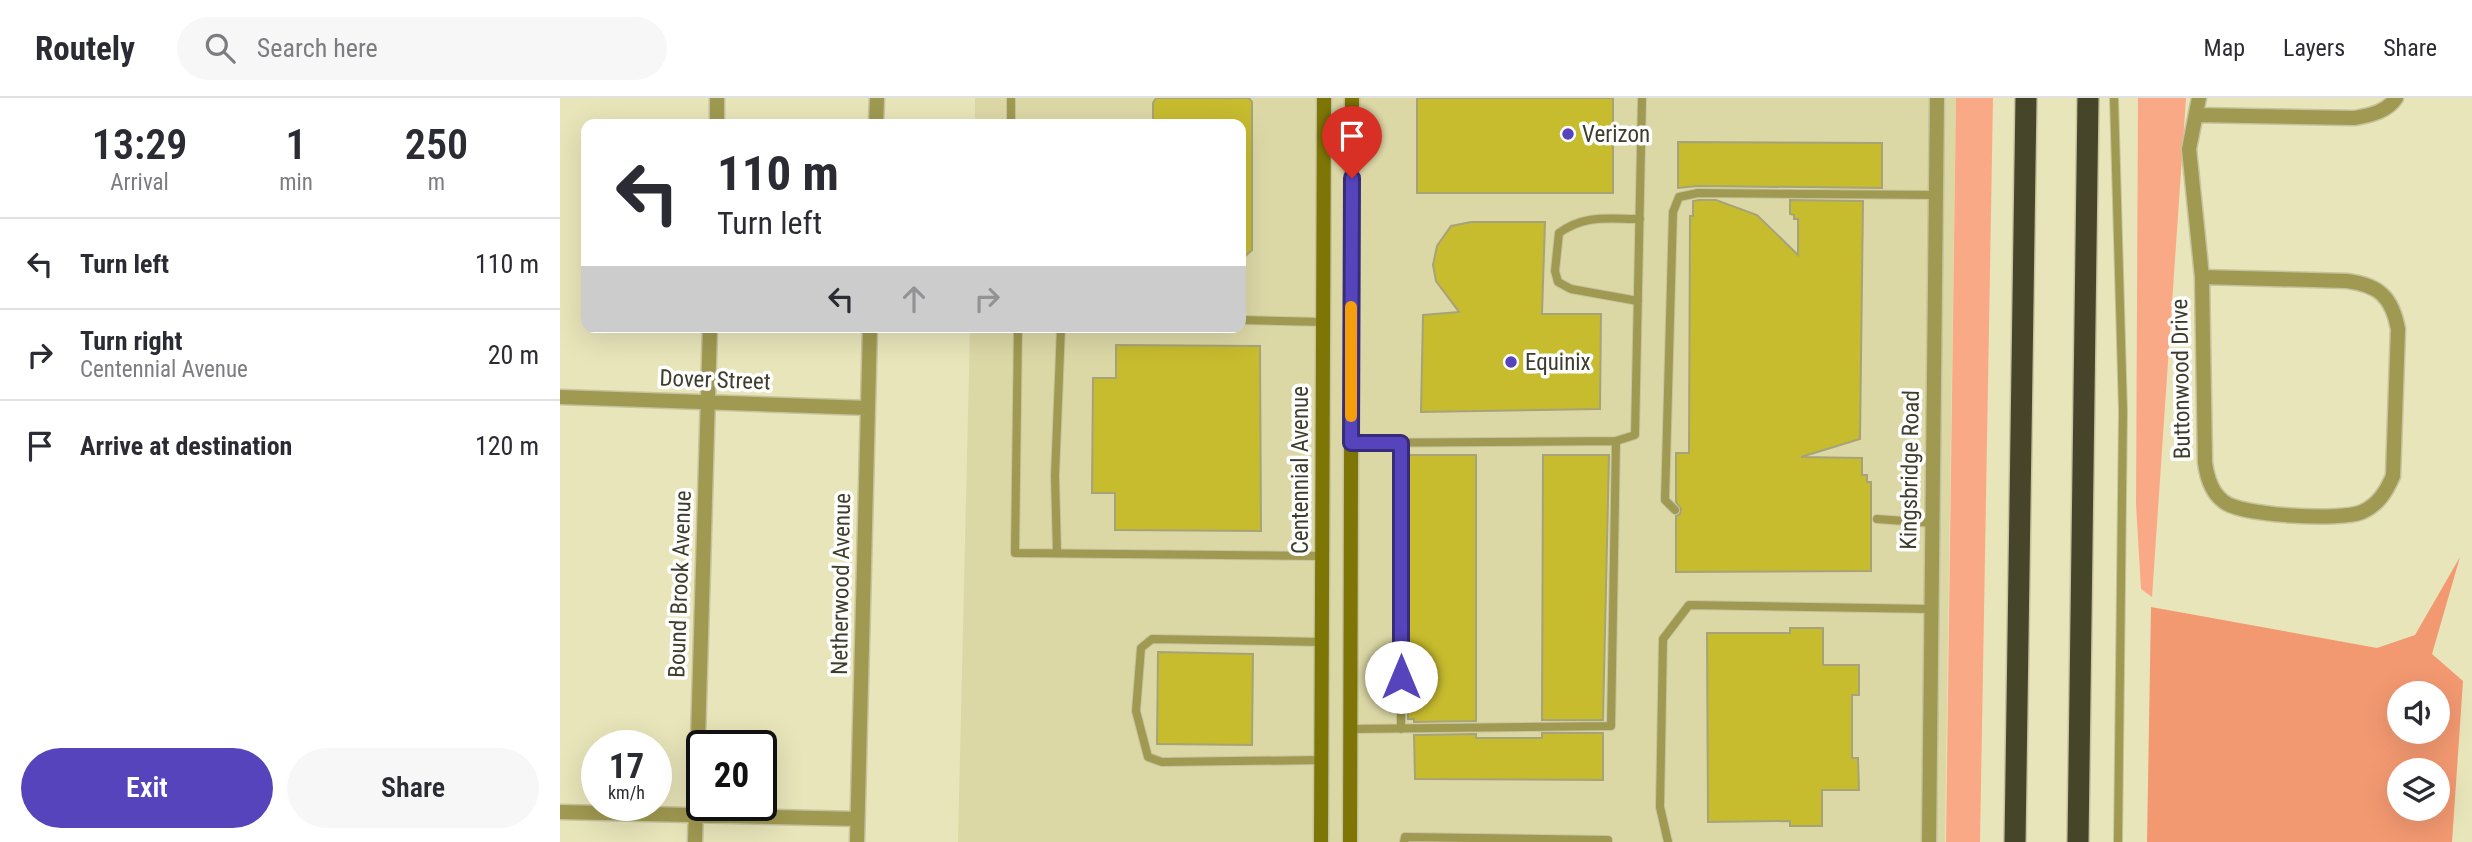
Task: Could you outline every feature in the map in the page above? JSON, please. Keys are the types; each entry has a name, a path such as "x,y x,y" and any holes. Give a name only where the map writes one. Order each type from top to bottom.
{"highway":[{"path":"2015,842 2026,98"},
{"path":"2078,842 2088,98"}],"main road":[{"name":"Centennial Avenue","path":"1321,842 1324,98"},
{"path":"1350,842 1352,98"}],"street":[{"path":"717,119 718,98"},
{"path":"876,119 877,98"},
{"name":"Kingsbridge Road","path":"1929,842 1937,98"},
{"name":"Buttonwood Drive","path":"2199,98 2189,149 2202,277 2207,477 2222,501 2232,508 2256,513 2343,516 2358,514 2372,507 2382,498 2393,476 2398,329 2395,311 2387,298 2376,288 2347,281 2202,277"},
{"path":"2197,115 2355,118 2377,114 2396,98"},
{"name":"Bound Brook Avenue","path":"698,730 710,333"},
{"name":"Netherwood Avenue","path":"857,842 870,333"},
{"name":"Dover Street","path":"560,397 868,408"},
{"path":"560,812 686,815"},
{"path":"777,818 857,820"},
{"name":"Bound Brook Avenue","path":"695,821 695,842"}],"lane":[{"path":"1011,98 1011,119"},
{"path":"1351,443 1616,441 1635,435 1642,98"},
{"path":"2114,98 2123,411 2118,842"},
{"path":"1675,510 1665,500 1673,212 1679,197 1699,193 1936,195"},
{"path":"1638,301 1571,289 1558,282 1555,271 1559,233 1572,223 1590,219 1640,219"},
{"path":"1246,320 1323,322"},
{"path":"1018,333 1015,553 1322,556"},
{"path":"1057,554 1055,475 1061,333"},
{"path":"1351,729 1611,726 1616,441"},
{"path":"1401,443 1401,729"},
{"path":"1877,519 1932,523"},
{"path":"1668,842 1660,807 1663,639 1689,605 1931,609"},
{"path":"1321,760 1162,762 1148,757 1136,711 1141,648 1152,639 1322,642"},
{"path":"1404,842 1405,837 1608,842"}],"shaded area":[{"path":"975,98 1956,98 1945,842 958,842 970,333 1246,333 1246,119 975,119"},
{"path":"1956,98 1993,98 1980,842 1946,842"},
{"path":"2138,98 2186,98 2152,597 2141,589 2136,504"},
{"path":"2460,557 2432,654 2463,681 2452,842 2147,842 2151,607 2377,648 2415,635"}],"building":[{"path":"1156,98 1249,98 1252,102 1252,250 1246,255 1246,119 1153,119 1153,103"},
{"name":"Verizon","path":"1417,98 1613,98 1613,193 1417,193"},
{"path":"1678,142 1882,143 1882,188 1678,188"},
{"path":"1716,200 1757,215 1798,255 1798,219 1794,219 1794,215 1790,214 1790,200 1863,201 1860,439 1801,457 1862,458 1862,475 1867,475 1867,482 1871,482 1871,571 1676,572 1676,516 1681,509 1676,502 1676,453 1689,453 1690,216 1693,216 1693,201"},
{"name":"Equinix","path":"1471,222 1545,222 1542,314 1601,314 1600,409 1421,412 1423,315 1459,312 1436,281 1433,265 1437,246 1451,226"},
{"path":"1116,345 1260,346 1261,531 1115,530 1115,493 1092,493 1093,378 1116,378"},
{"path":"1408,455 1476,455 1476,721 1414,722 1414,719 1408,719"},
{"path":"1543,455 1609,455 1603,720 1542,720"},
{"path":"1790,628 1823,628 1823,665 1859,665 1859,695 1852,695 1852,758 1858,758 1859,790 1822,790 1822,826 1790,826 1790,821 1708,822 1707,633 1790,633"},
{"path":"1158,652 1253,654 1252,745 1157,744"},
{"path":"1542,733 1603,733 1603,780 1415,779 1414,735 1476,734 1476,738 1542,738"}],"slow traffic":[{"path":"1351,307 1351,416"}],"place":[{"name":"Verizon","path":"1568,134"},
{"name":"Equinix","path":"1511,362"}],"route":[{"path":"1352,178 1351,443 1401,443 1401,677"}]}
